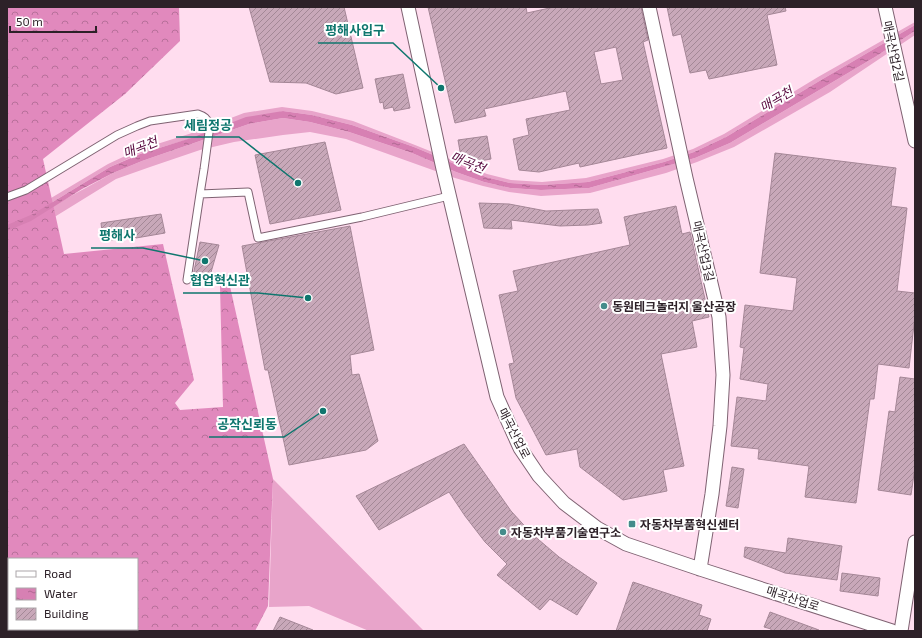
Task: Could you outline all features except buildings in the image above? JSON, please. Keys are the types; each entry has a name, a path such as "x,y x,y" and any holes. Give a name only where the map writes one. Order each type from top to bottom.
{"street":[{"name":"매곡산업로","path":"408,7 449,196 497,397 520,448 539,476 564,503 597,528 626,544 892,631"},
{"name":"매곡산업3길","path":"649,7 686,178 719,317 722,357 721,404 717,455 700,569"},
{"name":"매곡산업2길","path":"885,7 915,141"},
{"path":"901,631 915,542"}],"lane":[{"path":"7,198 26,190 117,135 137,126 150,121 198,114 204,116 210,125 187,280"},
{"path":"200,194 248,192 258,238 362,217 449,196"}],"shaded area":[{"path":"915,22 915,25 726,137 694,152 664,162 588,182 542,185 510,183 486,177 414,147 352,125 312,115 283,111 139,154 110,167 33,214 36,207 108,164 138,150 189,134 244,113 282,107 312,111 353,121 487,174 511,180 542,182 586,178 663,159 693,149 724,134 818,77"},
{"path":"915,31 915,35 830,92 734,147 666,173 590,193 541,196 509,192 455,178 346,139 310,132 234,142 200,150 116,179 35,229 7,231 113,173 142,161 249,124 283,118 310,122 349,132 412,153 484,182 510,188 541,190 589,188 695,158 730,143 875,57"},
{"path":"273,479 424,631 369,631 309,606 269,607"}],"green space":[{"path":"7,7 179,7 180,41 125,94 43,159 64,254 163,244 194,380 175,403 180,410 223,407 220,286 227,273 273,479 268,606 255,631 7,631"}],"water":[{"path":"915,25 915,31 875,57 730,143 695,158 589,188 541,190 510,188 484,182 412,153 349,132 310,122 283,118 249,124 142,161 113,173 82,189 31,221 7,231 7,225 33,214 110,167 140,154 191,138 246,117 283,111 312,115 352,125 414,147 486,177 510,183 542,185 588,182 664,162 694,152 726,137"}],"place":[{"name":"평해사입구","path":"441,88"},
{"name":"세림정공","path":"298,183"},
{"name":"평해사","path":"205,261"},
{"name":"협업혁신관","path":"308,298"},
{"name":"동원테크놀러지 울산공장","path":"604,306"},
{"name":"공작신뢰동","path":"323,411"},
{"name":"자동차부품혁신센터","path":"632,524"},
{"name":"자동차부품기술연구소","path":"503,532"}],"water label":[{"name":"매곡천","path":"776,99"},
{"name":"매곡천","path":"140,147"},
{"name":"매곡천","path":"468,162"}]}
